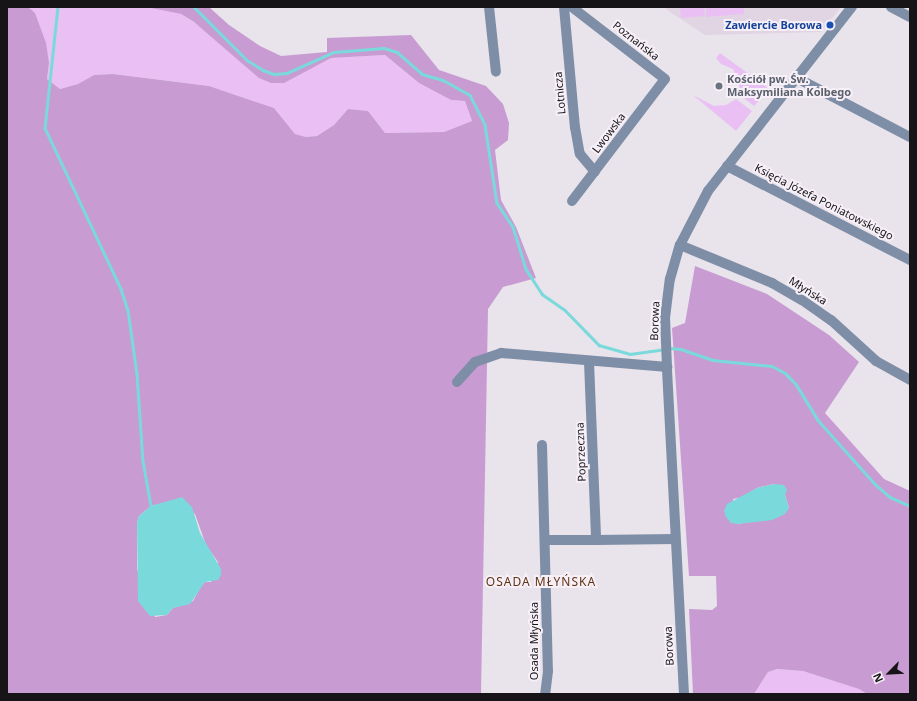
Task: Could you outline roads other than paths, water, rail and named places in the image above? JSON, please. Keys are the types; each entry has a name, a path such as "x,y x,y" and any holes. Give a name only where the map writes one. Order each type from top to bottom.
{"street":[{"path":"489,7 496,72"},
{"name":"Lotnicza","path":"564,7 575,127 580,154 595,172"},
{"name":"Poznańska","path":"572,7 665,79"},
{"name":"Borowa","path":"684,694 666,362 665,318 670,279 680,245 708,191 852,7"},
{"path":"891,7 910,16"},
{"path":"797,78 910,136"},
{"name":"Lwowska","path":"572,201 665,79"},
{"name":"Księcia Józefa Poniatowskiego","path":"727,166 910,260"},
{"name":"Młyńska","path":"680,245 772,283 802,300 831,320 876,361 910,380"},
{"path":"457,382 475,362 494,354 589,362 666,362"},
{"name":"Poprzeczna","path":"589,362 596,540"},
{"name":"Osada Młyńska","path":"542,445 548,671 545,694"},
{"path":"545,540 675,539"}],"water":[{"path":"774,484 784,485 787,490 785,495 789,508 785,514 772,520 738,524 731,523 726,517 724,511 727,504 757,488"},
{"path":"182,497 192,507 200,533 221,569 221,575 218,580 205,582 190,604 173,608 167,615 150,616 138,601 137,523 139,516 151,506"}],"waterway":[{"path":"58,7 45,128 121,289 128,310 137,374 143,461 151,506"},
{"path":"194,7 247,60 263,70 274,74 287,73 334,52 384,48 397,52 422,74 443,80 470,95 485,125 497,203 513,227 526,269 542,294 565,310 599,345 630,354 664,349"},
{"path":"669,348 681,349 713,360 772,366 785,373 796,384 818,420 875,484 890,497 910,506"}],"place":[{"name":"Zawiercie Borowa","path":"830,25"},
{"name":"Kościół pw. Św. Maksymiliana Kolbego","path":"719,86"}],"district":[{"name":"OSADA MŁYŃSKA","path":"541,582"}]}
